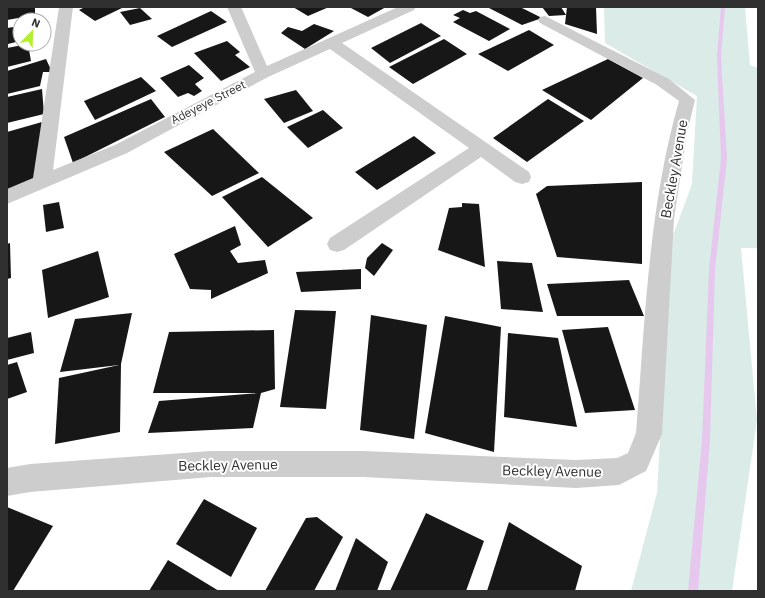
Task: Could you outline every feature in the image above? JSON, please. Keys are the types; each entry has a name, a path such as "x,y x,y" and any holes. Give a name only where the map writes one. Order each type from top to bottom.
{"street":[{"path":"42,184 66,7"},
{"path":"234,7 263,74"},
{"name":"Adeyeye Street","path":"7,197 42,184 121,149 263,74 409,7"},
{"name":"Beckley Avenue","path":"7,482 30,478 211,464 363,464 576,474 619,471 637,462 649,434 664,219 678,133 687,100 663,82 545,20"},
{"path":"330,42 522,177"},
{"path":"337,244 482,148"}],"shaded area":[{"path":"604,7 745,7 750,65 758,68 758,248 741,248 757,420 732,591 631,591 657,493 671,241 692,184 697,96 605,43"}],"building":[{"path":"7,7 35,7 35,12 12,12 12,19 7,20"},
{"path":"85,7 124,7 95,21 79,10"},
{"path":"293,7 329,7 308,16"},
{"path":"349,7 386,7 368,17"},
{"path":"487,7 520,7 542,18 522,25"},
{"path":"542,7 561,7 566,15 549,16"},
{"path":"567,7 596,7 597,34 565,24"},
{"path":"140,8 152,19 130,25 120,12"},
{"path":"463,10 470,13 476,11 510,29 489,41 453,22 460,18 453,15"},
{"path":"211,11 227,22 172,47 157,36"},
{"path":"421,23 441,36 390,63 371,48"},
{"path":"314,24 334,31 305,49 281,33 288,27 302,31"},
{"path":"12,27 12,43 8,44 7,28"},
{"path":"529,30 554,45 508,71 478,54"},
{"path":"444,39 467,54 413,84 389,67"},
{"path":"227,41 240,52 235,55 250,67 221,81 194,53"},
{"path":"12,47 12,52 29,52 31,61 7,67 7,48"},
{"path":"46,59 52,72 43,72 40,86 7,94 7,71"},
{"path":"608,59 643,78 591,120 542,90"},
{"path":"189,65 204,78 195,84 202,91 194,96 188,93 178,97 160,78"},
{"path":"141,77 156,91 95,120 84,101"},
{"path":"42,89 44,114 7,123 7,97"},
{"path":"296,90 313,111 284,123 264,99"},
{"path":"151,99 165,117 73,163 64,137"},
{"path":"548,99 584,121 527,162 493,138"},
{"path":"323,110 343,128 308,148 287,127"},
{"path":"42,122 35,185 7,192 7,132"},
{"path":"213,129 259,173 212,196 164,152"},
{"path":"414,136 436,153 377,190 355,172"},
{"path":"262,177 313,218 268,247 222,197"},
{"path":"642,182 642,264 557,257 536,194 547,186"},
{"path":"59,202 64,228 46,232 43,205"},
{"path":"462,203 479,204 485,267 438,250 449,208 462,207"},
{"path":"235,226 241,245 230,251 238,263 265,260 268,273 211,299 211,290 190,289 174,254"},
{"path":"10,243 11,278 7,279 7,244"},
{"path":"382,243 393,250 374,276 365,268 367,258"},
{"path":"98,251 109,297 48,318 42,270"},
{"path":"497,261 532,263 543,312 501,309"},
{"path":"361,269 361,289 301,292 296,272"},
{"path":"629,280 644,316 557,316 547,284"},
{"path":"295,310 336,311 326,409 280,407"},
{"path":"132,313 121,364 120,432 55,444 59,378 119,365 60,372 75,319"},
{"path":"371,315 427,325 414,439 360,430"},
{"path":"445,316 501,327 494,452 425,433"},
{"path":"608,327 635,410 585,413 562,330"},
{"path":"274,330 275,389 261,393 253,428 148,433 159,401 258,393 153,393 169,332"},
{"path":"31,332 34,353 7,360 7,338"},
{"path":"508,333 558,338 577,427 504,417"},
{"path":"17,362 27,392 7,399 7,365"},
{"path":"204,499 257,528 231,577 176,544"},
{"path":"7,507 53,526 13,591 7,591"},
{"path":"426,513 484,541 466,591 390,591"},
{"path":"317,517 343,537 314,591 265,591 306,518"},
{"path":"509,522 582,566 575,591 487,591"},
{"path":"356,538 388,562 377,591 335,591"},
{"path":"168,560 219,591 149,591"}],"waterway":[{"path":"693,591 706,440 712,270 724,158 719,56 723,7"}]}
